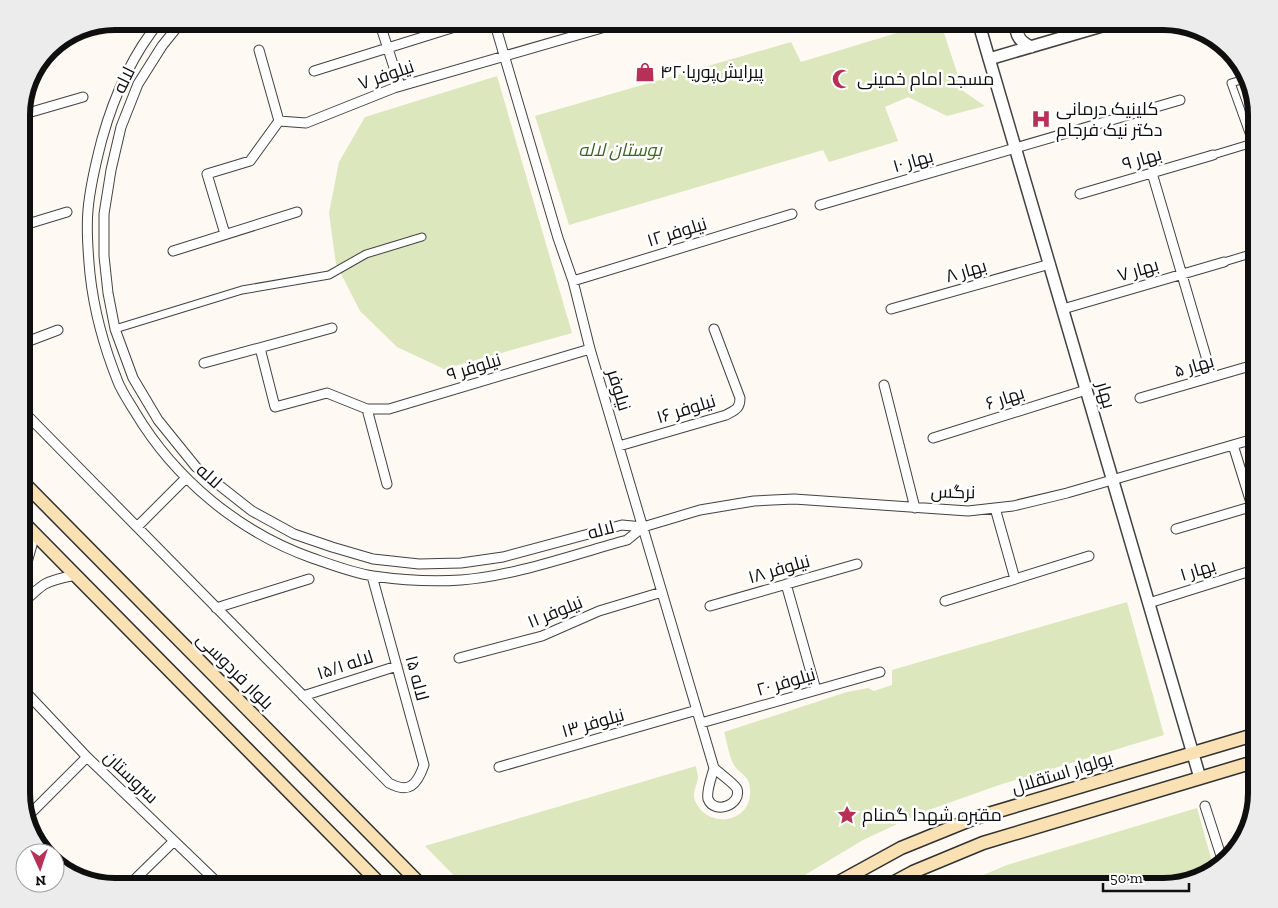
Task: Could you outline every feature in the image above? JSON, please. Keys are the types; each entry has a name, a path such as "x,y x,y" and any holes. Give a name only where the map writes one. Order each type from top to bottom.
{"main road":[{"name":"بلوار فردوسی","path":"30,488 414,878"},
{"path":"30,529 374,878"},
{"name":"بولوار استقلال","path":"846,878 901,848 974,818 1248,737"},
{"path":"901,878 984,843 1248,764"}],"street":[{"name":"لاله","path":"153,30 125,76 107,122 95,164 88,211 88,255 92,294 100,333 119,384 146,430 186,478 204,495 245,526 282,546 330,564 372,576 461,580 507,572 627,540 643,527"},
{"name":"لاله","path":"175,30 162,46 138,84 121,127 110,170 104,214 104,256 108,293 116,329 133,378 158,420 196,467 252,511 294,534 373,559 429,564 461,563 503,557 622,525 643,527"},
{"path":"382,30 400,86"},
{"path":"314,71 445,30"},
{"name":"نیلوفر","path":"497,30 573,281 590,349 714,768"},
{"name":"نیلوفر ۷","path":"279,121 306,123 400,86 595,30"},
{"name":"بهار","path":"982,30 1200,778"},
{"path":"1016,30 1019,39 1024,44 1031,46"},
{"path":"989,59 1087,30"},
{"path":"225,234 207,174 250,161 279,121 259,50"},
{"path":"1240,80 1231,83 1248,126"},
{"path":"30,113 83,97"},
{"name":"بهار ۱۰","path":"820,205 1180,100"},
{"path":"1213,155 1248,145"},
{"name":"بهار ۹","path":"1080,194 1213,155"},
{"path":"1152,173 1212,377"},
{"path":"30,224 67,212"},
{"path":"173,251 297,212"},
{"name":"نیلوفر ۱۲","path":"573,281 792,214"},
{"path":"116,329 242,290 329,275 366,254 422,237"},
{"path":"1224,262 1248,255"},
{"name":"بهار ۷","path":"1063,309 1224,262"},
{"name":"بهار ۸","path":"891,309 1050,264"},
{"path":"204,363 332,328"},
{"name":"نیلوفر ۱۶","path":"619,446 726,415 738,409 740,398 714,329"},
{"path":"30,341 58,330"},
{"path":"260,348 276,407 327,393 367,409 387,484"},
{"name":"نیلوفر ۹","path":"367,409 389,409 590,349"},
{"name":"بهار ۵","path":"1140,398 1248,367"},
{"path":"884,385 916,508"},
{"name":"بهار ۶","path":"934,438 1086,390"},
{"path":"30,417 303,696"},
{"name":"نرگس","path":"643,527 700,510 754,501 794,500 968,511 1013,506 1113,480 1248,441"},
{"path":"1233,445 1248,488"},
{"path":"137,527 186,478"},
{"path":"1176,529 1248,507"},
{"path":"995,508 1015,579"},
{"path":"30,552 35,534"},
{"path":"944,602 1089,556"},
{"name":"نیلوفر ۱۸","path":"710,606 857,564"},
{"name":"بهار ۱","path":"1149,602 1248,573"},
{"path":"30,596 38,587 52,580 76,575"},
{"name":"لاله ۱۵","path":"303,696 389,783 399,789 412,787 420,778 424,765 372,576"},
{"path":"216,608 309,579"},
{"path":"786,584 816,690"},
{"name":"نیلوفر ۱۱","path":"459,658 542,636 599,611 662,592"},
{"name":"لاله ۱۵/۱","path":"303,696 397,666"},
{"name":"نیلوفر ۲۰","path":"701,723 880,672"},
{"name":"سروستان","path":"30,695 87,756 213,878"},
{"name":"نیلوفر ۱۳","path":"498,767 697,710"},
{"path":"32,811 87,756"},
{"path":"1205,806 1221,855"},
{"path":"136,878 174,841"}],"green space":[{"name":"بوستان لاله","path":"900,30 943,30 963,91 985,106 947,116 908,97 885,107 898,141 829,162 823,150 569,225 535,116 791,42 801,62 900,32"},
{"path":"497,76 572,333 444,369 397,347 360,311 336,264 329,213 339,162 365,117"},
{"path":"1127,602 1164,735 1002,784 923,812 863,840 800,878 456,878 425,846 696,766 698,777 694,793 696,803 702,812 711,817 729,819 745,809 749,800 750,789 746,777 732,762 724,732 847,692 868,688 874,691 892,685 892,670"},
{"path":"1197,808 1212,862 1190,873 1163,878 976,878 1007,865"}],"place":[{"name":"پیرایش‌پوریا۴۲۰","path":"645,72"},
{"name":"مسجد امام خمینی","path":"842,79"},
{"name":"کلینیک درمانی دکتر نیک فرجام","path":"1041,119"},
{"name":"مقبره شهدا گمنام","path":"847,815"}]}
